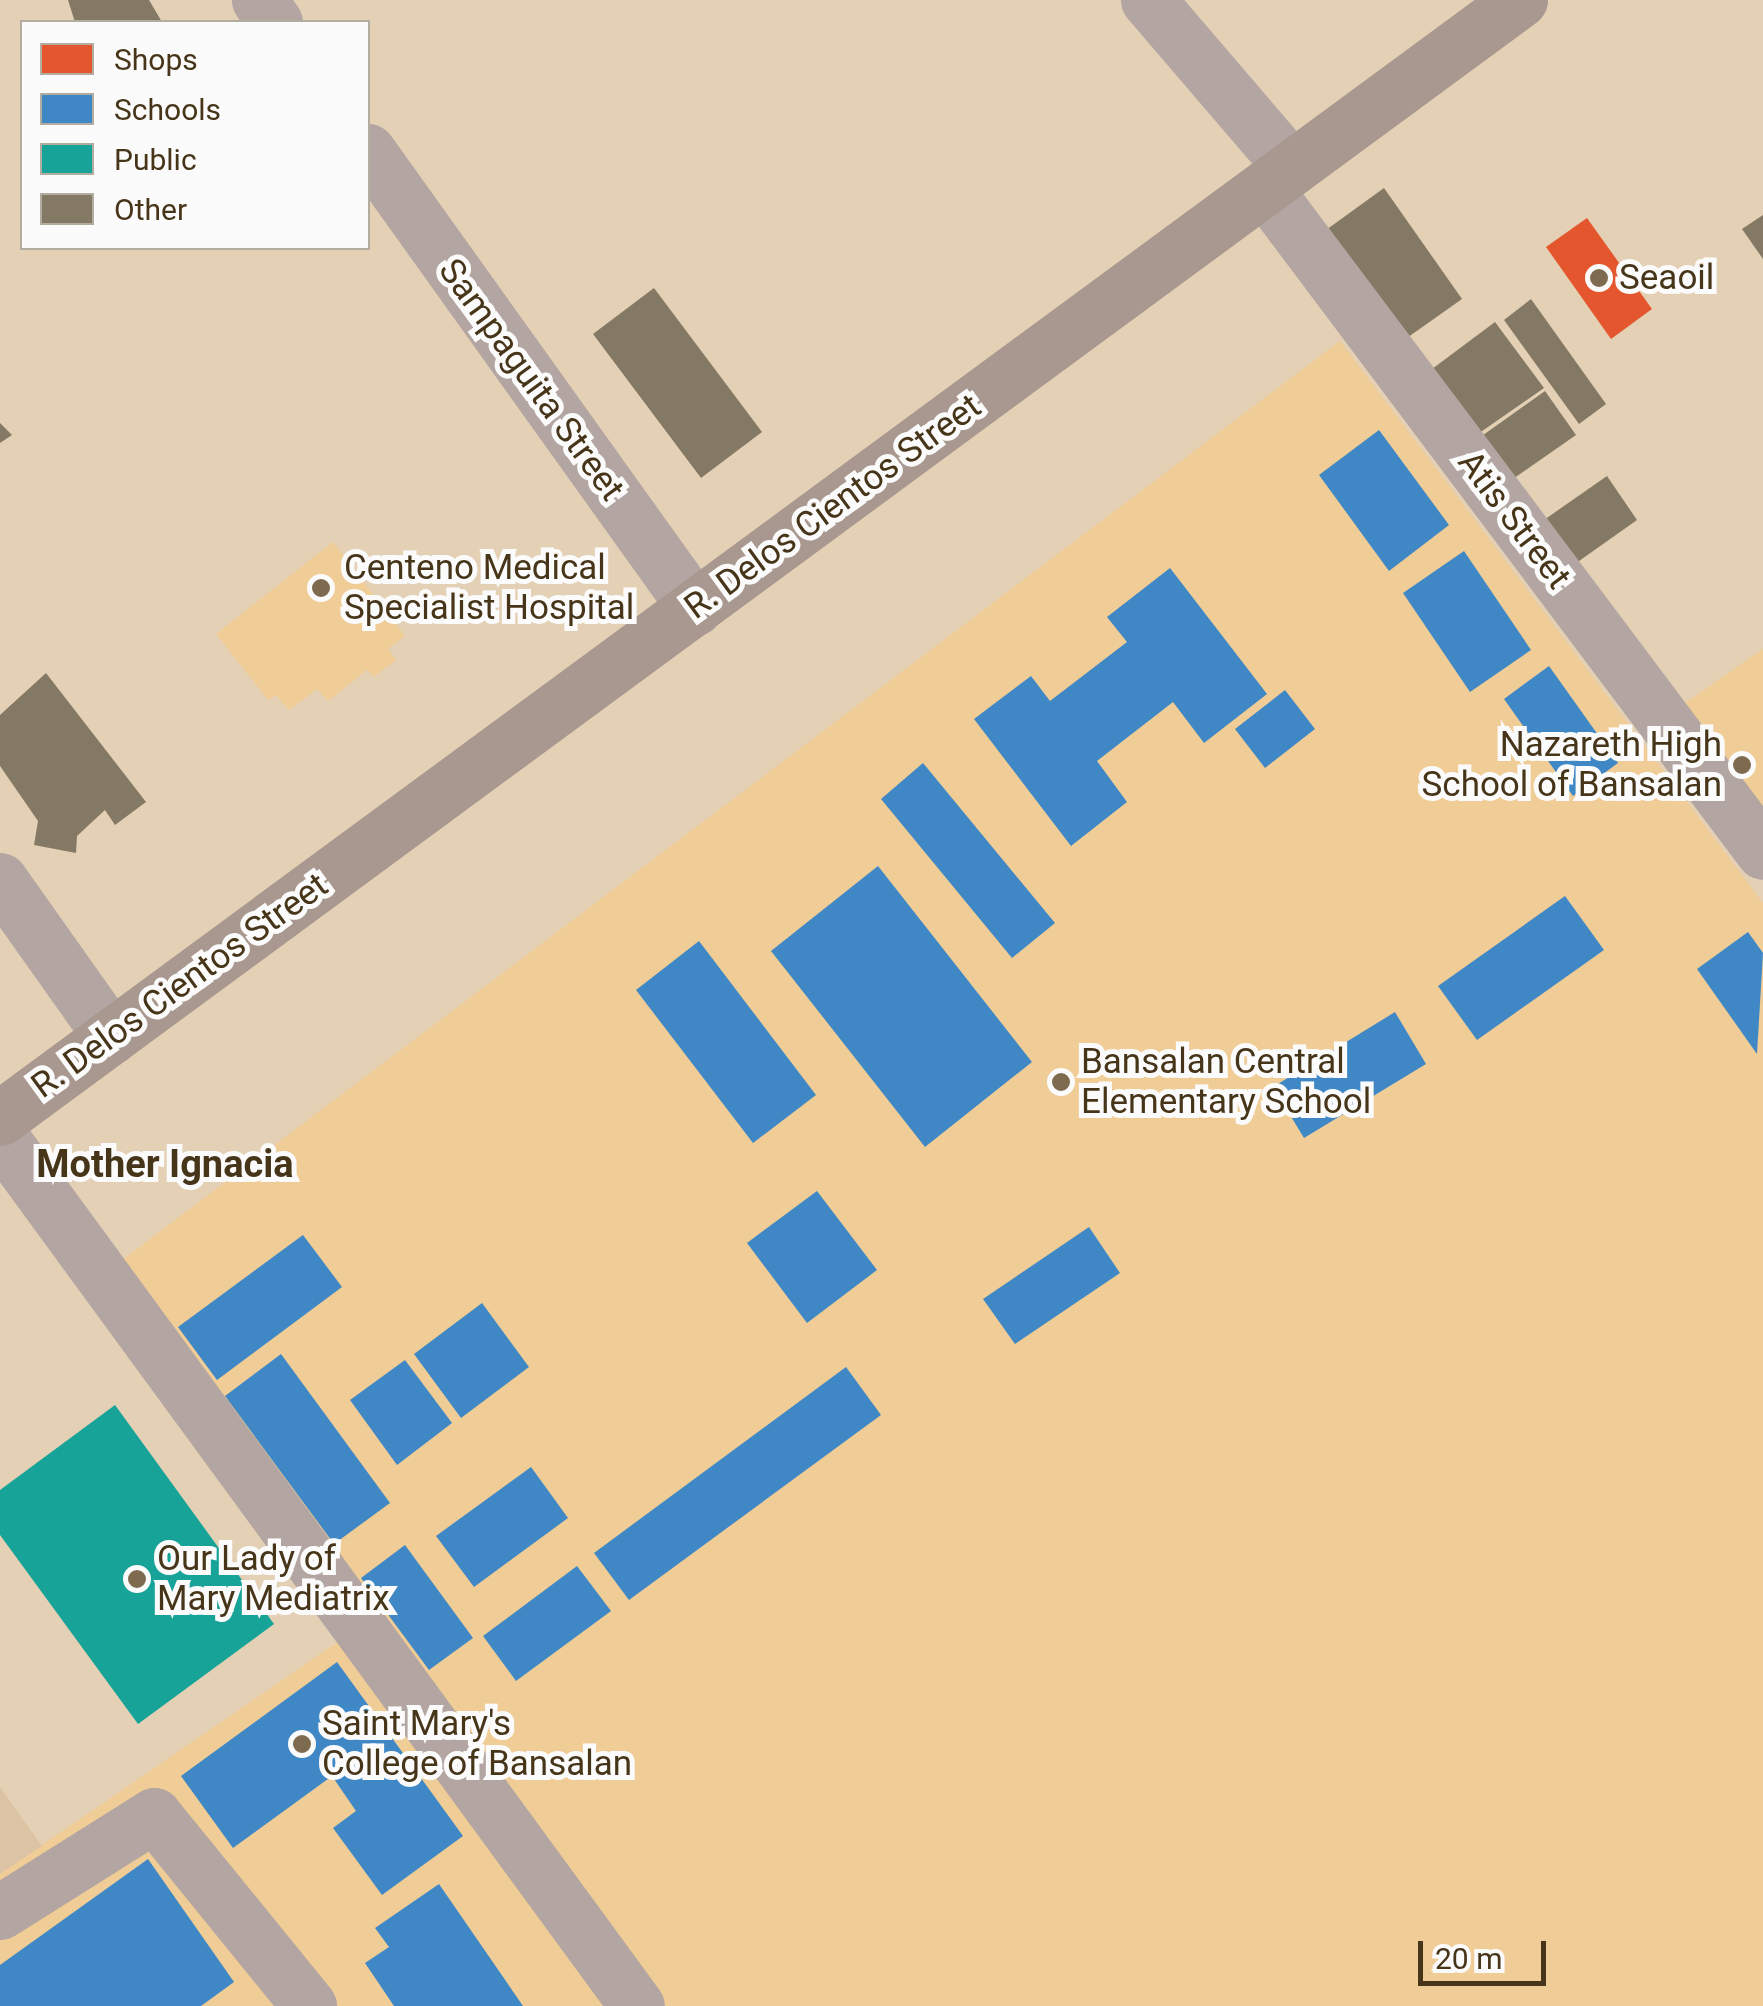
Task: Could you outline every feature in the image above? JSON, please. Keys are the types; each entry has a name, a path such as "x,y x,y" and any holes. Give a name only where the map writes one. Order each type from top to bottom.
{"highway":[{"name":"R. Delos Cientos Street","path":"0,1118 1520,0"}],"street":[{"name":"Atis Street","path":"1148,0 1763,852"},
{"name":"Sampaguita Street","path":"370,154 695,608"},
{"path":"0,880 111,1037"},
{"path":"0,1136 637,2006"},
{"path":"0,1912 154,1815 309,2006"}],"shaded area":[{"name":"Bansalan Central Elementary School","path":"1340,341 1763,903 1763,2006 666,2006 121,1261"},
{"name":"Centeno Medical Specialist Hospital","path":"333,542 405,636 388,649 396,660 374,677 367,670 328,701 317,689 289,710 276,695 268,700 216,634"},
{"name":"Nazareth High School of Bansalan","path":"1763,649 1763,822 1678,708"},
{"name":"Saint Mary's College of Bansalan","path":"339,1641 607,2006 0,2006 0,1874"},
{"path":"0,1787 42,1846 0,1874"}],"building: Shops":[{"name":"Seaoil","path":"1587,218 1652,309 1611,339 1546,247"}],"building: Schools":[{"path":"1379,430 1449,525 1389,571 1319,475"},
{"path":"1464,551 1531,650 1470,692 1403,593"},
{"path":"1170,568 1267,694 1204,743 1173,702 1097,761 1127,802 1071,846 974,719 1031,676 1050,701 1127,642 1107,617"},
{"path":"1549,666 1618,763 1573,796 1504,699"},
{"path":"1285,690 1315,729 1265,768 1235,729"},
{"path":"923,763 1055,923 1012,958 881,799"},
{"path":"878,866 1032,1062 925,1147 771,951"},
{"path":"1565,896 1604,950 1477,1040 1438,986"},
{"path":"1748,932 1763,953 1757,1054 1697,969"},
{"path":"699,941 816,1095 753,1143 636,990"},
{"path":"1395,1012 1426,1064 1304,1138 1273,1087"},
{"path":"817,1191 877,1270 807,1323 747,1243"},
{"path":"1089,1227 1120,1273 1015,1344 983,1299"},
{"path":"303,1235 342,1287 217,1380 178,1327"},
{"path":"482,1303 529,1367 461,1418 414,1354"},
{"path":"281,1354 390,1503 334,1544 225,1396"},
{"path":"405,1360 452,1423 397,1465 350,1400"},
{"path":"846,1367 881,1415 629,1600 594,1553"},
{"path":"531,1467 568,1518 474,1587 436,1536"},
{"path":"405,1545 473,1638 429,1670 361,1578"},
{"path":"577,1566 611,1611 516,1681 483,1636"},
{"path":"337,1662 463,1836 382,1895 333,1828 356,1811 332,1776 233,1848 181,1776"},
{"path":"148,1859 234,1982 201,2006 0,2006 0,1965"},
{"path":"439,1884 523,2006 394,2006 365,1963 389,1947 375,1928"}],"building: Public":[{"name":"Our Lady of Mary Mediatrix","path":"115,1405 274,1624 138,1724 0,1535 0,1490"}],"building: Other":[{"path":"68,0 149,0 161,20 74,20"},
{"path":"1384,188 1462,299 1404,340 1326,230"},
{"path":"1763,215 1763,259 1742,229"},
{"path":"654,288 762,432 701,478 593,334"},
{"path":"1531,299 1606,404 1579,424 1504,320"},
{"path":"1495,322 1544,388 1475,436 1428,372"},
{"path":"1545,391 1576,435 1510,481 1479,438"},
{"path":"0,423 12,435 0,443"},
{"path":"1607,476 1637,520 1572,566 1541,522"},
{"path":"46,673 146,802 115,825 105,810 77,836 76,853 34,845 38,821 0,766 0,715"}],"place":[{"name":"Seaoil","path":"1599,278"},
{"name":"Centeno Medical Specialist Hospital","path":"321,588"},
{"name":"Nazareth High School of Bansalan","path":"1742,765"},
{"name":"Bansalan Central Elementary School","path":"1061,1082"},
{"name":"Our Lady of Mary Mediatrix","path":"137,1579"},
{"name":"Saint Mary's College of Bansalan","path":"302,1744"}],"district":[{"name":"Mother Ignacia","path":"165,1165"}]}
